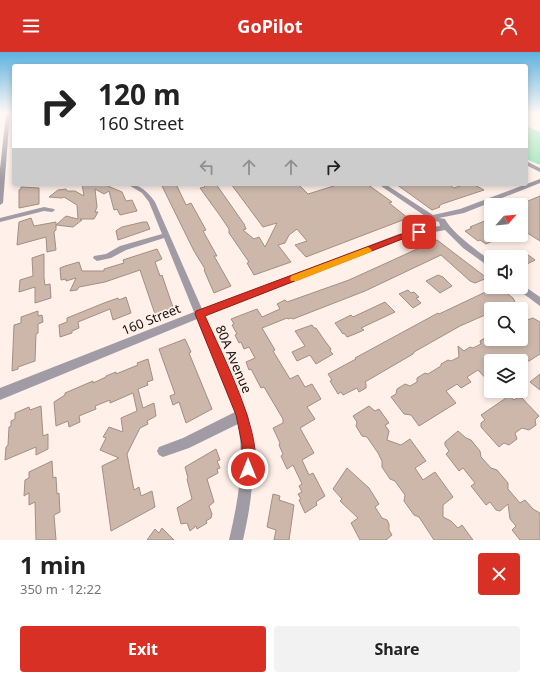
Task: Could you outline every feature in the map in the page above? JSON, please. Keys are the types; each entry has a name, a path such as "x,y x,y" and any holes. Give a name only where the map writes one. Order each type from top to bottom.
{"street":[{"path":"0,203 6,136"},
{"path":"5,142 12,140"},
{"path":"528,164 540,170"},
{"path":"528,186 540,181"},
{"name":"80A Avenue","path":"134,186 144,192 149,198 242,415 248,444 248,477 236,540"},
{"path":"384,186 403,200 432,217 442,221 445,226 466,246 484,260"},
{"path":"432,217 462,212 527,186"},
{"path":"403,200 425,226 466,246"},
{"path":"0,220 44,209 52,210"},
{"path":"445,226 462,212"},
{"name":"160 Street","path":"402,236 423,222 424,219 432,217"},
{"name":"160 Street","path":"0,394 200,314 402,236 419,232 441,230 445,226"},
{"path":"97,258 108,256 123,248 166,235"},
{"path":"528,293 540,302"},
{"path":"163,451 185,444 242,415"}],"green space":[{"path":"528,136 540,136 540,165 528,160"}],"building":[{"path":"82,186 108,186 122,192 126,201 132,200 137,211 120,215 117,209 114,210 109,191 104,194 95,189 97,207 95,212 98,212 94,219 80,219 82,220 73,227 56,225 66,216 78,219 77,205 64,197 49,197 58,190 66,189 67,191 75,191 84,196"},
{"path":"162,186 177,186 186,205 191,203 206,230 203,231 217,256 214,256 231,286 214,293 204,270 205,269 194,251"},
{"path":"204,186 217,186 244,224 246,229 243,230 254,239 259,237 265,247 277,223 263,227 232,186 300,186 308,194 334,186 370,186 392,202 389,203 408,218 306,257 295,245 307,241 297,229 289,235 285,243 278,245 291,262 254,275 247,263 249,262 229,233 229,229 200,188 205,187"},
{"path":"399,186 451,186 454,188 460,186 477,186 484,190 442,204 439,206 440,207 432,210"},
{"path":"21,187 39,188 39,204 19,208 19,190"},
{"path":"540,196 540,241 528,233 528,201"},
{"path":"31,218 34,226 56,222 56,230 54,232 56,250 47,252 46,237 17,245 19,222"},
{"path":"484,221 484,242 490,242 486,244 480,240 478,241 465,231 472,228 470,227"},
{"path":"147,222 150,229 118,240 117,230 122,227"},
{"path":"437,240 484,276 484,279 475,283 470,281 441,255 365,291 293,319 287,318 262,328 275,350 273,351 290,379 298,375 305,387 312,384 321,399 307,407 315,419 300,428 314,453 302,460 309,475 313,473 325,496 316,502 317,505 305,513 298,494 302,492 299,486 302,484 293,465 287,469 281,456 283,454 279,445 280,443 273,428 283,423 283,419 264,387 261,388 251,369 249,370 246,362 255,358 249,347 244,349 241,342 239,343 235,335 237,334 232,325 234,324 231,319 257,309 262,317 280,309 277,304 285,300 287,302 349,280"},
{"path":"157,249 162,259 155,262 160,276 162,275 174,310 156,317 140,270 105,282 79,287 77,290 70,291 76,278 66,281 66,279 61,280 60,268 65,266 79,262 82,271 104,271 104,269 124,263 123,260"},
{"path":"44,254 45,285 50,284 51,298 35,303 35,287 19,292 20,280 33,276 32,258"},
{"path":"528,255 531,257 535,260 528,264"},
{"path":"438,275 443,277 452,286 440,293 426,281"},
{"path":"408,290 411,293 414,292 419,297 416,298 421,303 413,308 399,294"},
{"path":"484,293 484,294 508,294 515,302 484,302 484,315 460,326 365,382 366,388 359,392 357,388 343,395 341,392 338,394 330,381 332,380 328,374 438,313 439,314"},
{"path":"126,297 131,313 113,320 110,309 78,322 79,328 72,331 72,333 60,337 59,325 67,322 67,318 118,298 119,300"},
{"path":"385,302 395,312 361,328 364,330 355,334 347,337 335,323 351,315 353,317"},
{"path":"38,311 38,316 42,315 43,322 38,324 35,361 18,367 18,369 12,371 14,325 21,323 21,317"},
{"path":"533,318 540,322 540,354 528,361 528,354 484,354 484,376 478,370 467,377 471,382 461,388 457,384 446,391 456,403 419,426 411,415 404,414 391,397 396,394 397,389 405,384 410,386 417,382 417,378 425,373 428,374 448,360 451,361 459,357 458,346 464,351 470,347 473,348 481,344 480,341 484,338 484,346 528,346 528,320"},
{"path":"312,325 316,328 333,354 316,364 310,355 297,361 292,352 305,346 295,331"},
{"path":"185,339 191,352 189,353 212,409 186,423 179,402 173,405 170,396 175,394 159,349"},
{"path":"148,359 153,380 147,382 148,385 138,389 143,408 154,403 156,416 147,421 148,424 140,428 127,454 134,490 139,487 141,496 152,491 155,507 111,531 102,466 119,458 100,450 106,438 103,437 109,427 123,432 121,418 137,411 133,393 110,403 110,400 95,406 96,409 79,416 80,422 69,427 68,421 56,426 54,402 65,395 65,393 93,381 93,383 116,372 116,374 138,365 137,363"},
{"path":"540,374 540,390 530,382"},
{"path":"506,398 512,398 514,400 517,398 522,398 539,416 535,420 536,425 529,430 522,428 515,433 517,439 509,445 504,443 499,447 481,427 481,423 485,420 481,415"},
{"path":"41,406 43,436 48,434 48,449 36,455 36,447 5,460 9,427 11,426 11,421 15,419 15,413 29,407 30,410"},
{"path":"369,406 375,411 379,409 389,423 385,425 389,431 387,440 401,445 410,439 426,461 415,468 423,480 435,472 453,497 443,505 443,517 451,521 458,528 462,525 473,540 434,540 419,517 414,515 404,501 405,495 395,481 390,479 382,467 382,461 378,453 367,437 362,436 356,426 357,422 353,416"},
{"path":"458,431 466,438 471,440 480,451 481,457 491,468 497,470 508,483 508,489 520,503 525,500 533,509 540,513 540,540 520,540 512,530 516,526 510,519 508,504 500,511 496,510 490,502 486,505 471,486 475,483 463,468 459,471 446,454 449,451 445,445 445,442"},
{"path":"216,449 220,460 217,461 220,468 217,469 218,473 207,479 214,502 209,506 212,514 211,518 206,521 207,523 197,529 196,526 190,531 187,523 181,524 177,508 192,499 185,467"},
{"path":"52,461 53,478 56,477 57,494 59,493 60,512 54,515 56,540 36,540 35,502 29,505 29,493 24,496 25,480 29,478 29,472"},
{"path":"347,468 369,488 379,504 375,507 382,518 387,520 389,530 392,535 386,540 360,540 351,523 358,518 340,501 342,499 333,489"},
{"path":"273,494 280,496 279,500 294,505 289,540 274,540 276,530 267,527"},
{"path":"162,528 174,540 147,540 155,529 159,533"}],"slow traffic":[{"path":"294,279 368,250"}],"route":[{"path":"248,469 248,444 242,415 200,314 402,236 419,232"}]}
